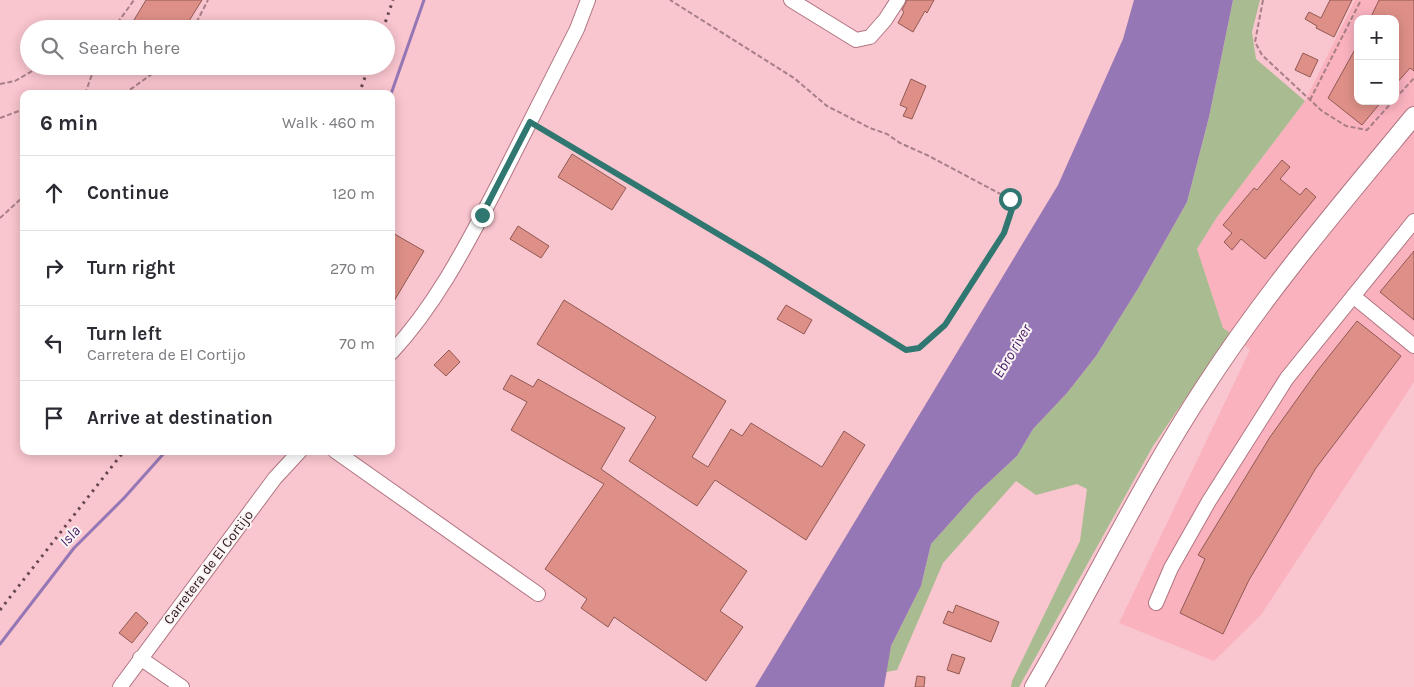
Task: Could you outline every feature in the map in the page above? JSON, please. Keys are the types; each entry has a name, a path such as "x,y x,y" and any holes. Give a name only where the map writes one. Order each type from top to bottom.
{"main road":[{"path":"1034,687 1133,506 1204,388 1242,331 1297,259 1414,116"}],"street":[{"path":"395,350 404,340 447,279 530,122 576,29 588,0"},
{"path":"791,0 856,40 870,37 885,20 898,0"},
{"path":"1156,603 1171,568 1209,501 1287,378 1414,221"},
{"path":"1353,296 1414,346"},
{"name":"Carretera de El Cortijo","path":"120,687 275,478 296,455"},
{"path":"341,455 538,594"},
{"path":"140,658 182,687"}],"path":[{"path":"120,20 134,0"},
{"path":"198,20 208,0"},
{"path":"530,122 765,262 906,350 919,348 945,325 1004,233 1012,209 1010,199 927,155 900,143 887,134 870,128 827,106 794,78 670,0"},
{"path":"1263,0 1255,42 1262,55 1322,111 1346,126 1367,130 1390,105"},
{"path":"1310,100 1361,0"},
{"path":"0,84 15,81 25,75"},
{"path":"86,90 91,75"},
{"path":"130,90 150,75"},
{"path":"1399,94 1414,78"},
{"path":"0,118 20,110"},
{"path":"0,218 20,200"}],"shaded area":[{"path":"1355,0 1414,0 1414,382 1261,615 1214,661 1119,623 1250,350 1223,328 1197,249 1217,217 1305,101"}],"green space":[{"path":"1233,0 1260,0 1252,32 1256,59 1305,101 1217,217 1197,249 1223,328 1230,333 1153,446 1019,687 1011,687 1012,681 1080,541 1087,489 1077,484 1036,495 1016,481 943,563 897,670 886,672 891,646 921,586 931,544 975,495 1017,456 1033,429 1067,393 1096,356 1139,287 1187,202 1209,117"}],"water":[{"name":"Ebro river","path":"1134,0 1233,0 1209,117 1187,202 1139,287 1096,356 1067,393 1033,429 1017,456 975,495 931,544 921,586 891,646 884,687 755,687 1058,185 1123,39"}],"building":[{"path":"146,0 202,0 190,20 134,20"},
{"path":"907,0 934,0 913,32 898,23 904,12 902,10"},
{"path":"1330,0 1352,0 1334,37 1316,28 1317,26 1305,19 1309,12 1321,18"},
{"path":"1379,0 1414,0 1414,71 1410,68 1399,80 1399,15 1372,15"},
{"path":"1354,51 1354,105 1379,105 1362,125 1328,98"},
{"path":"1303,53 1318,60 1310,77 1295,70"},
{"path":"911,79 926,86 912,119 903,116 907,108 900,105"},
{"path":"572,154 626,188 612,210 558,177"},
{"path":"1282,160 1290,167 1280,179 1300,195 1306,188 1316,197 1265,259 1241,239 1232,250 1224,242 1232,233 1223,225 1254,188 1257,190"},
{"path":"518,226 549,246 541,258 510,239"},
{"path":"395,234 424,251 395,299"},
{"path":"1414,251 1414,320 1380,292"},
{"path":"564,300 726,401 692,457 708,467 731,429 742,436 751,423 822,467 844,431 865,445 806,540 715,480 697,506 629,461 656,417 537,344"},
{"path":"786,305 812,320 804,334 777,319"},
{"path":"1357,321 1401,356 1316,468 1249,580 1223,634 1180,613 1205,559 1198,555 1270,437 1318,370"},
{"path":"449,350 460,362 446,376 434,365"},
{"path":"511,375 533,387 538,379 625,428 601,469 747,571 720,611 743,627 706,681 614,617 608,627 581,608 587,599 545,569 604,484 511,430 527,402 503,389"},
{"path":"956,605 999,622 991,642 943,623 948,611 953,613"},
{"path":"136,612 148,623 132,643 119,633"},
{"path":"952,654 965,658 959,674 947,670"},
{"path":"917,676 925,677 924,687 915,687"}],"waterway":[{"name":"Isla","path":"392,90 424,0"},
{"name":"Isla","path":"0,644 74,548 124,498 162,455"}],"railway":[{"path":"386,20 393,0"},
{"path":"360,90 366,75"},
{"path":"0,610 121,455"}],"route":[{"path":"482,215 530,122 765,262 906,350 919,348 945,325 1004,233 1012,209 1010,199"}]}
